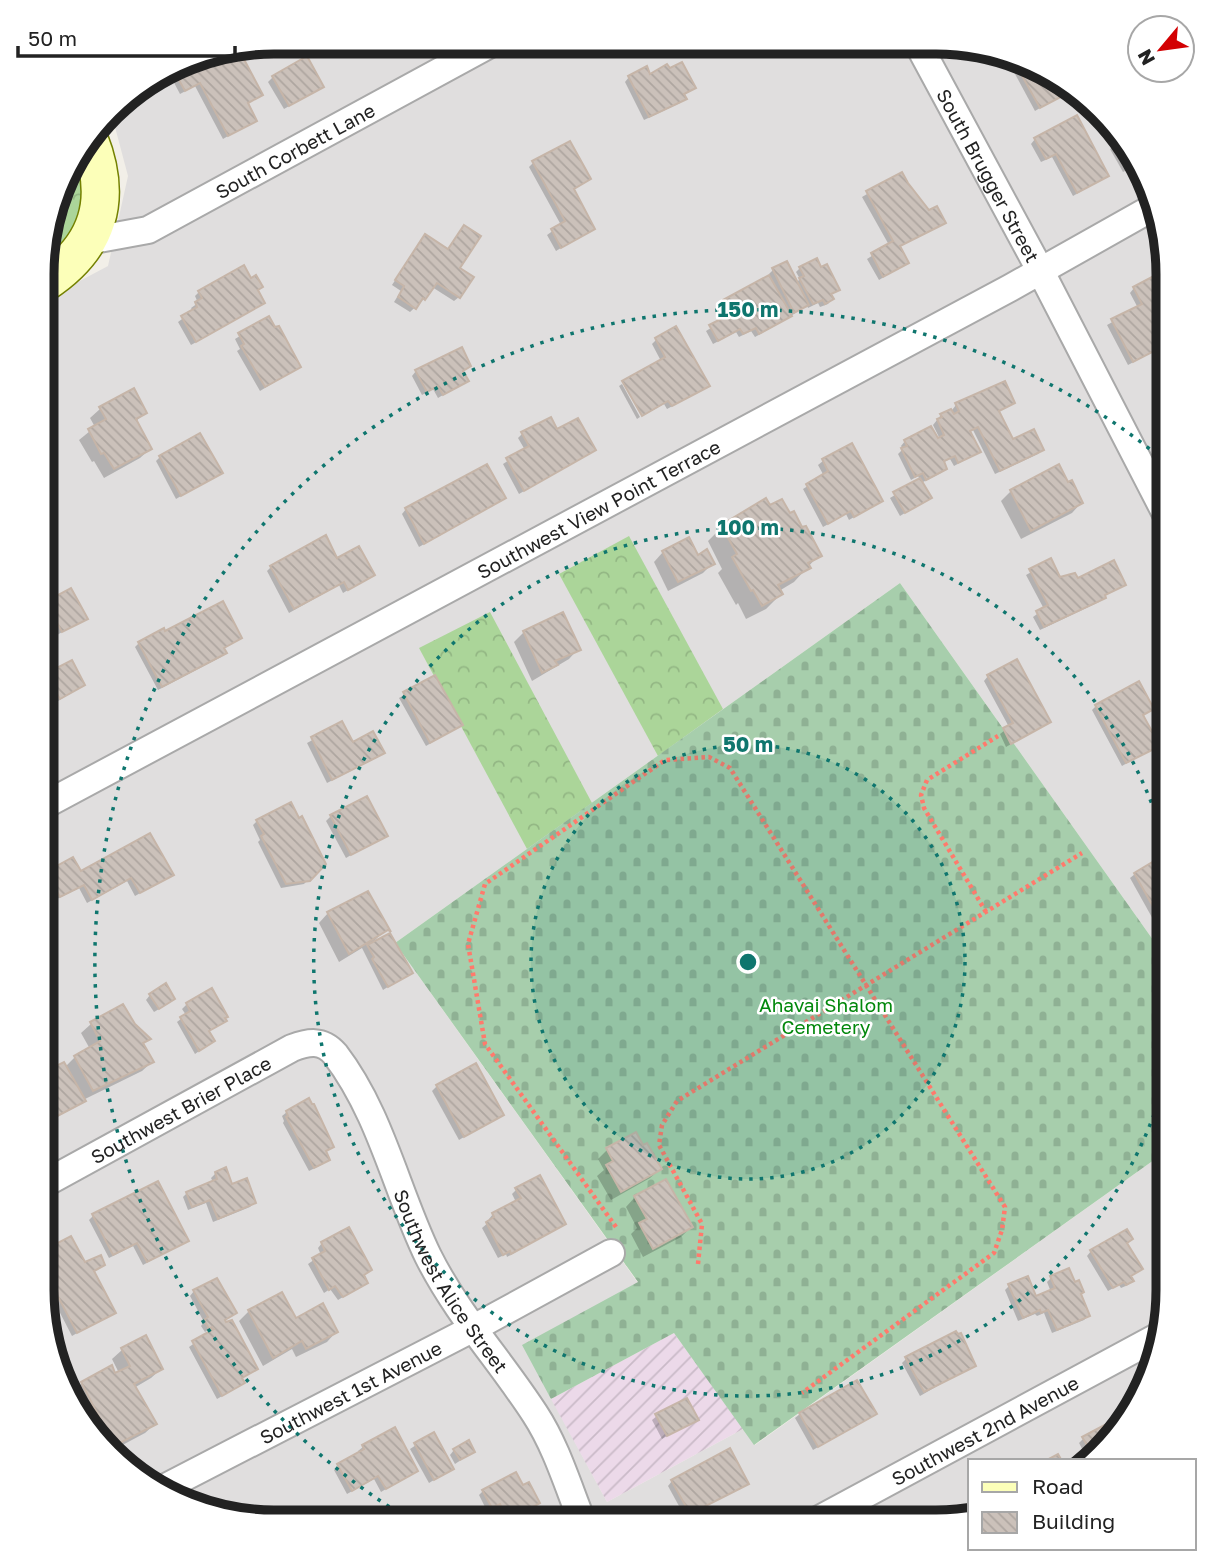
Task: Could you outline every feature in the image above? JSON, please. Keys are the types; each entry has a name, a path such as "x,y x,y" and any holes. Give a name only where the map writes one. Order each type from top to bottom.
{"street":[{"name":"South Corbett Lane","path":"88,241 148,230 472,54"},
{"name":"South Brugger Street","path":"923,54 1156,494"},
{"path":"54,276 88,241 97,221 101,193 98,164 93,150"},
{"name":"Southwest View Point Terrace","path":"54,800 1146,212"},
{"name":"Southwest Brier Place","path":"54,1178 292,1048 309,1042 320,1044"},
{"name":"Southwest Alice Street","path":"320,1044 334,1053 366,1108 385,1145 428,1254 452,1301 537,1416 577,1509"},
{"name":"Southwest 1st Avenue","path":"172,1484 472,1329 616,1243"},
{"name":"Southwest 2nd Avenue","path":"838,1509 1149,1341"}],"path":[{"path":"986,912 924,808 921,795 927,780 998,736"},
{"path":"616,1243 485,1044 468,944 485,884 665,760 709,757 730,768 1005,1207 1002,1230 994,1253 803,1393"},
{"path":"698,1264 702,1224 659,1144 662,1125 677,1101 1082,853"}],"shaded area":[{"path":"275,54 964,56 1006,66 1058,91 1091,119 1110,140 1139,190 1154,246 1156,275 1155,943 900,583 395,943 638,1283 523,1345 607,1502 743,1429 755,1445 1155,1159 1155,1304 1152,1332 1139,1374 1126,1400 1110,1424 1076,1459 968,1459 968,1507 950,1509 260,1509 218,1502 190,1493 164,1480 140,1464 100,1424 71,1374 56,1318 54,1289 54,295 108,266 128,176 114,124 129,109 164,84 204,66 232,58"},
{"path":"674,1333 743,1429 607,1502 551,1399"}],"green space":[{"path":"82,168 85,209 65,244 56,252 66,204"},
{"path":"629,536 723,709 658,756 559,574"},
{"name":"Ahavai Shalom Cemetery","path":"900,583 1155,943 1155,1159 754,1445 674,1333 551,1399 522,1345 638,1282 395,943"},
{"path":"490,612 592,803 527,849 419,648"}],"building":[{"path":"243,56 263,95 248,103 257,121 228,136 200,83 185,91 177,77 204,66"},
{"path":"307,56 324,87 289,106 272,76"},
{"path":"682,62 696,88 684,94 687,99 649,117 628,76 647,66 650,74 667,64 670,68"},
{"path":"1020,72 1064,95 1040,108"},
{"path":"1077,115 1109,176 1077,193 1056,154 1046,159 1034,138"},
{"path":"570,141 591,179 574,189 595,229 561,248 551,229 565,221 532,161"},
{"path":"902,172 929,210 937,206 946,223 900,246 909,263 883,277 871,253 893,241 866,191"},
{"path":"464,225 481,236 460,268 474,277 460,298 437,283 416,309 398,297 404,286 395,280 425,234 448,249"},
{"path":"817,258 821,267 827,264 840,290 831,294 834,299 825,304 823,300 813,304 799,278 804,276 799,267"},
{"path":"787,261 809,305 794,313 772,268"},
{"path":"244,265 251,278 256,275 263,287 258,290 265,303 196,342 181,316 197,307 195,302 202,298 198,291"},
{"path":"769,275 792,316 759,334 756,328 743,334 740,329 718,341 709,325 731,314 723,300"},
{"path":"1156,275 1156,350 1133,362 1111,319 1142,304 1133,287"},
{"path":"269,316 275,327 279,326 301,367 265,387 241,346 244,344 238,333"},
{"path":"676,326 710,386 672,406 668,401 642,416 622,381 665,357 655,338"},
{"path":"462,347 471,366 463,371 469,381 443,395 438,386 427,392 415,370"},
{"path":"1005,381 1015,403 999,411 1013,439 1034,429 1044,450 1000,471 978,427 970,431 981,452 958,463 955,456 944,461 947,469 926,480 923,473 915,477 901,448 907,446 904,440 931,426 938,438 944,435 937,419 942,417 940,414 951,409 954,414 959,411 955,403"},
{"path":"134,388 147,413 136,419 152,449 114,469 104,453 101,454 88,429 106,419 99,407"},
{"path":"551,417 557,429 578,418 596,450 524,491 506,458 529,446 521,432"},
{"path":"200,433 223,473 181,496 159,456"},
{"path":"852,443 883,501 854,517 851,511 828,524 806,484 828,471 822,459"},
{"path":"487,464 506,498 424,544 405,508"},
{"path":"1059,464 1068,482 1072,480 1083,503 1031,531 1010,490"},
{"path":"920,478 932,498 905,513 893,492"},
{"path":"766,498 770,505 782,499 790,513 794,511 802,527 806,526 822,556 808,563 811,568 778,585 783,594 762,606 732,557 737,554 721,525"},
{"path":"326,535 337,558 359,546 375,575 348,590 344,582 294,609 270,566"},
{"path":"689,537 698,555 707,549 715,564 678,582 662,551"},
{"path":"1051,558 1060,577 1075,573 1078,578 1114,560 1126,585 1105,595 1106,598 1044,627 1036,611 1048,605 1029,569"},
{"path":"71,588 88,619 62,632 54,617 54,597"},
{"path":"223,601 242,638 224,648 227,653 162,687 138,642"},
{"path":"563,612 581,650 555,661 558,665 542,673 523,631"},
{"path":"1017,659 1051,722 1011,744 1003,728 1013,723 987,675"},
{"path":"72,660 85,685 60,699 54,689 54,669"},
{"path":"435,675 463,725 430,743 403,692"},
{"path":"1139,681 1154,709 1143,715 1156,738 1156,748 1126,763 1095,705"},
{"path":"342,721 353,742 373,731 385,753 332,780 311,737"},
{"path":"367,796 388,836 351,855 330,815"},
{"path":"291,802 299,818 302,816 326,864 310,881 286,884 261,836 264,834 256,820"},
{"path":"150,833 174,875 140,893 131,878 92,900 84,885 60,897 54,886 54,868 73,857 81,871"},
{"path":"1155,860 1155,911 1134,873"},
{"path":"368,891 391,932 388,930 349,954 327,912"},
{"path":"390,933 413,973 388,987 367,945"},
{"path":"166,983 175,999 159,1009 149,994"},
{"path":"212,988 228,1017 225,1018 227,1021 209,1031 215,1041 199,1051 180,1017 190,1011 186,1003"},
{"path":"123,1004 135,1024 151,1039 143,1043 154,1062 93,1091 74,1056 100,1041 90,1022"},
{"path":"64,1062 86,1101 54,1118 54,1067"},
{"path":"476,1063 504,1115 464,1137 436,1085"},
{"path":"309,1098 334,1147 326,1151 330,1160 314,1168 286,1117 286,1111"},
{"path":"636,1132 643,1145 647,1143 662,1169 621,1192 606,1165 613,1161 606,1148"},
{"path":"226,1167 232,1184 247,1178 256,1203 218,1219 210,1200 192,1207 186,1192 217,1179 215,1172"},
{"path":"540,1175 566,1224 511,1254 510,1251 503,1255 486,1222 494,1217 492,1213 521,1198 515,1188"},
{"path":"666,1179 693,1227 653,1249 639,1223 647,1219 634,1196"},
{"path":"158,1181 189,1241 147,1262 137,1243 113,1255 92,1214"},
{"path":"349,1227 372,1270 364,1275 368,1283 343,1297 335,1286 329,1290 312,1258 325,1251 321,1242"},
{"path":"1127,1229 1133,1239 1127,1243 1143,1269 1131,1276 1134,1281 1126,1285 1124,1282 1113,1288 1090,1250"},
{"path":"71,1236 85,1262 101,1255 105,1265 94,1271 116,1313 77,1333 54,1289 54,1245"},
{"path":"1069,1268 1075,1282 1079,1280 1084,1292 1081,1294 1090,1316 1057,1330 1048,1310 1041,1313 1040,1310 1023,1318 1008,1284 1028,1276 1036,1296 1055,1288 1050,1276"},
{"path":"217,1278 237,1313 225,1320 232,1320 258,1369 242,1378 245,1383 222,1396 192,1341 214,1329 209,1329 204,1320 208,1317 193,1290"},
{"path":"282,1292 296,1318 323,1303 338,1332 306,1349 302,1341 273,1358 248,1310"},
{"path":"956,1331 961,1333 976,1366 924,1392 905,1357"},
{"path":"146,1335 163,1369 134,1384 157,1424 118,1444 106,1431 81,1382 112,1365 115,1373 130,1366 121,1348"},
{"path":"857,1380 877,1414 818,1447 799,1413"},
{"path":"687,1398 699,1420 667,1436 655,1414"},
{"path":"1112,1421 1088,1447 1082,1437"},
{"path":"395,1427 418,1471 386,1489 378,1476 352,1491 337,1464 364,1449 362,1445"},
{"path":"434,1432 454,1469 434,1480 414,1443"},
{"path":"469,1440 475,1452 460,1460 453,1449"},
{"path":"730,1448 749,1484 700,1509 687,1509 671,1480"},
{"path":"516,1472 523,1485 529,1482 540,1503 529,1509 502,1509 500,1504 492,1508 482,1490"}]}
